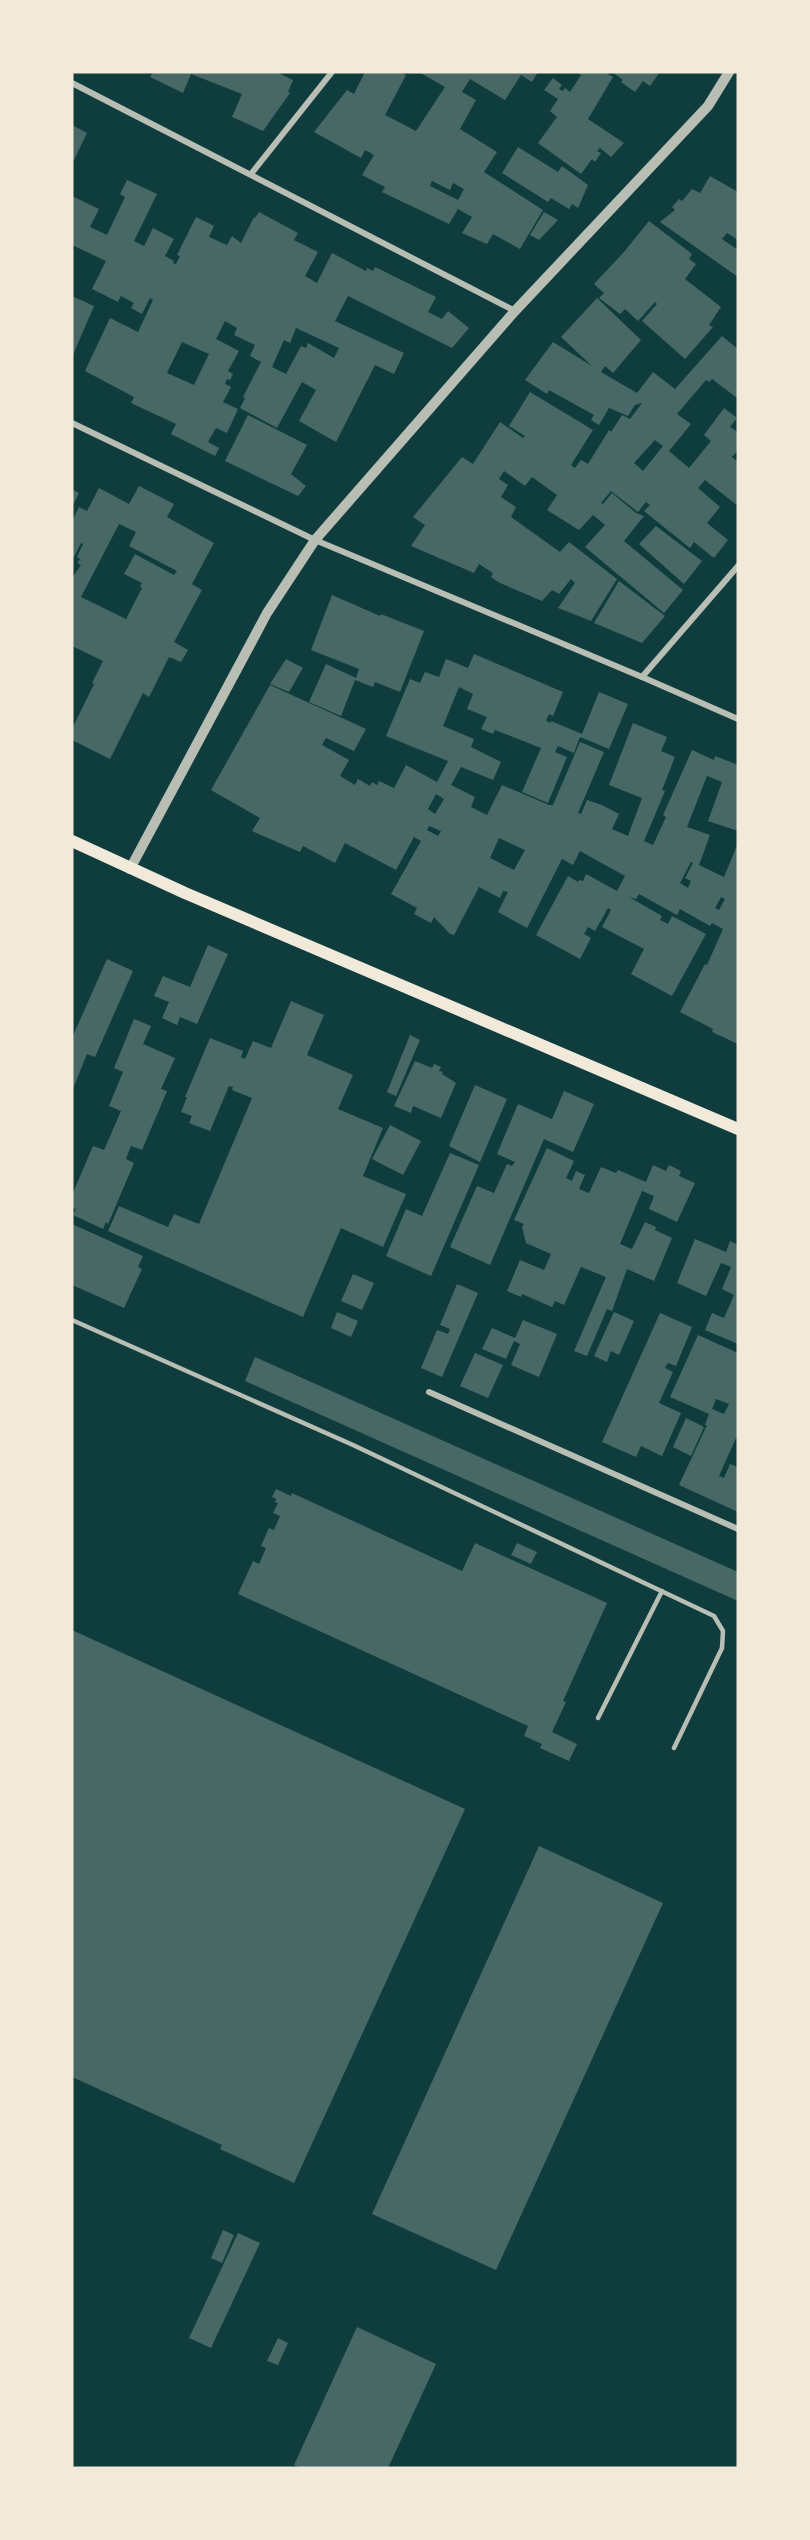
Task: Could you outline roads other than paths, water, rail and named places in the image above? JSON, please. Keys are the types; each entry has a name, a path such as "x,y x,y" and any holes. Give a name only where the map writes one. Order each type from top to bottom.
{"main road":[{"path":"72,841 130,869 738,1130"}],"street":[{"path":"251,174 332,72"},
{"path":"130,869 267,613 315,540 515,311 708,106 729,72"},
{"path":"72,83 515,311"},
{"path":"72,423 315,540 642,676 738,719"},
{"path":"642,676 738,566"},
{"path":"429,1392 738,1529"}],"lane":[{"path":"72,1320 353,1444 714,1616 723,1631 722,1648 674,1748"},
{"path":"598,1718 662,1591"}]}
